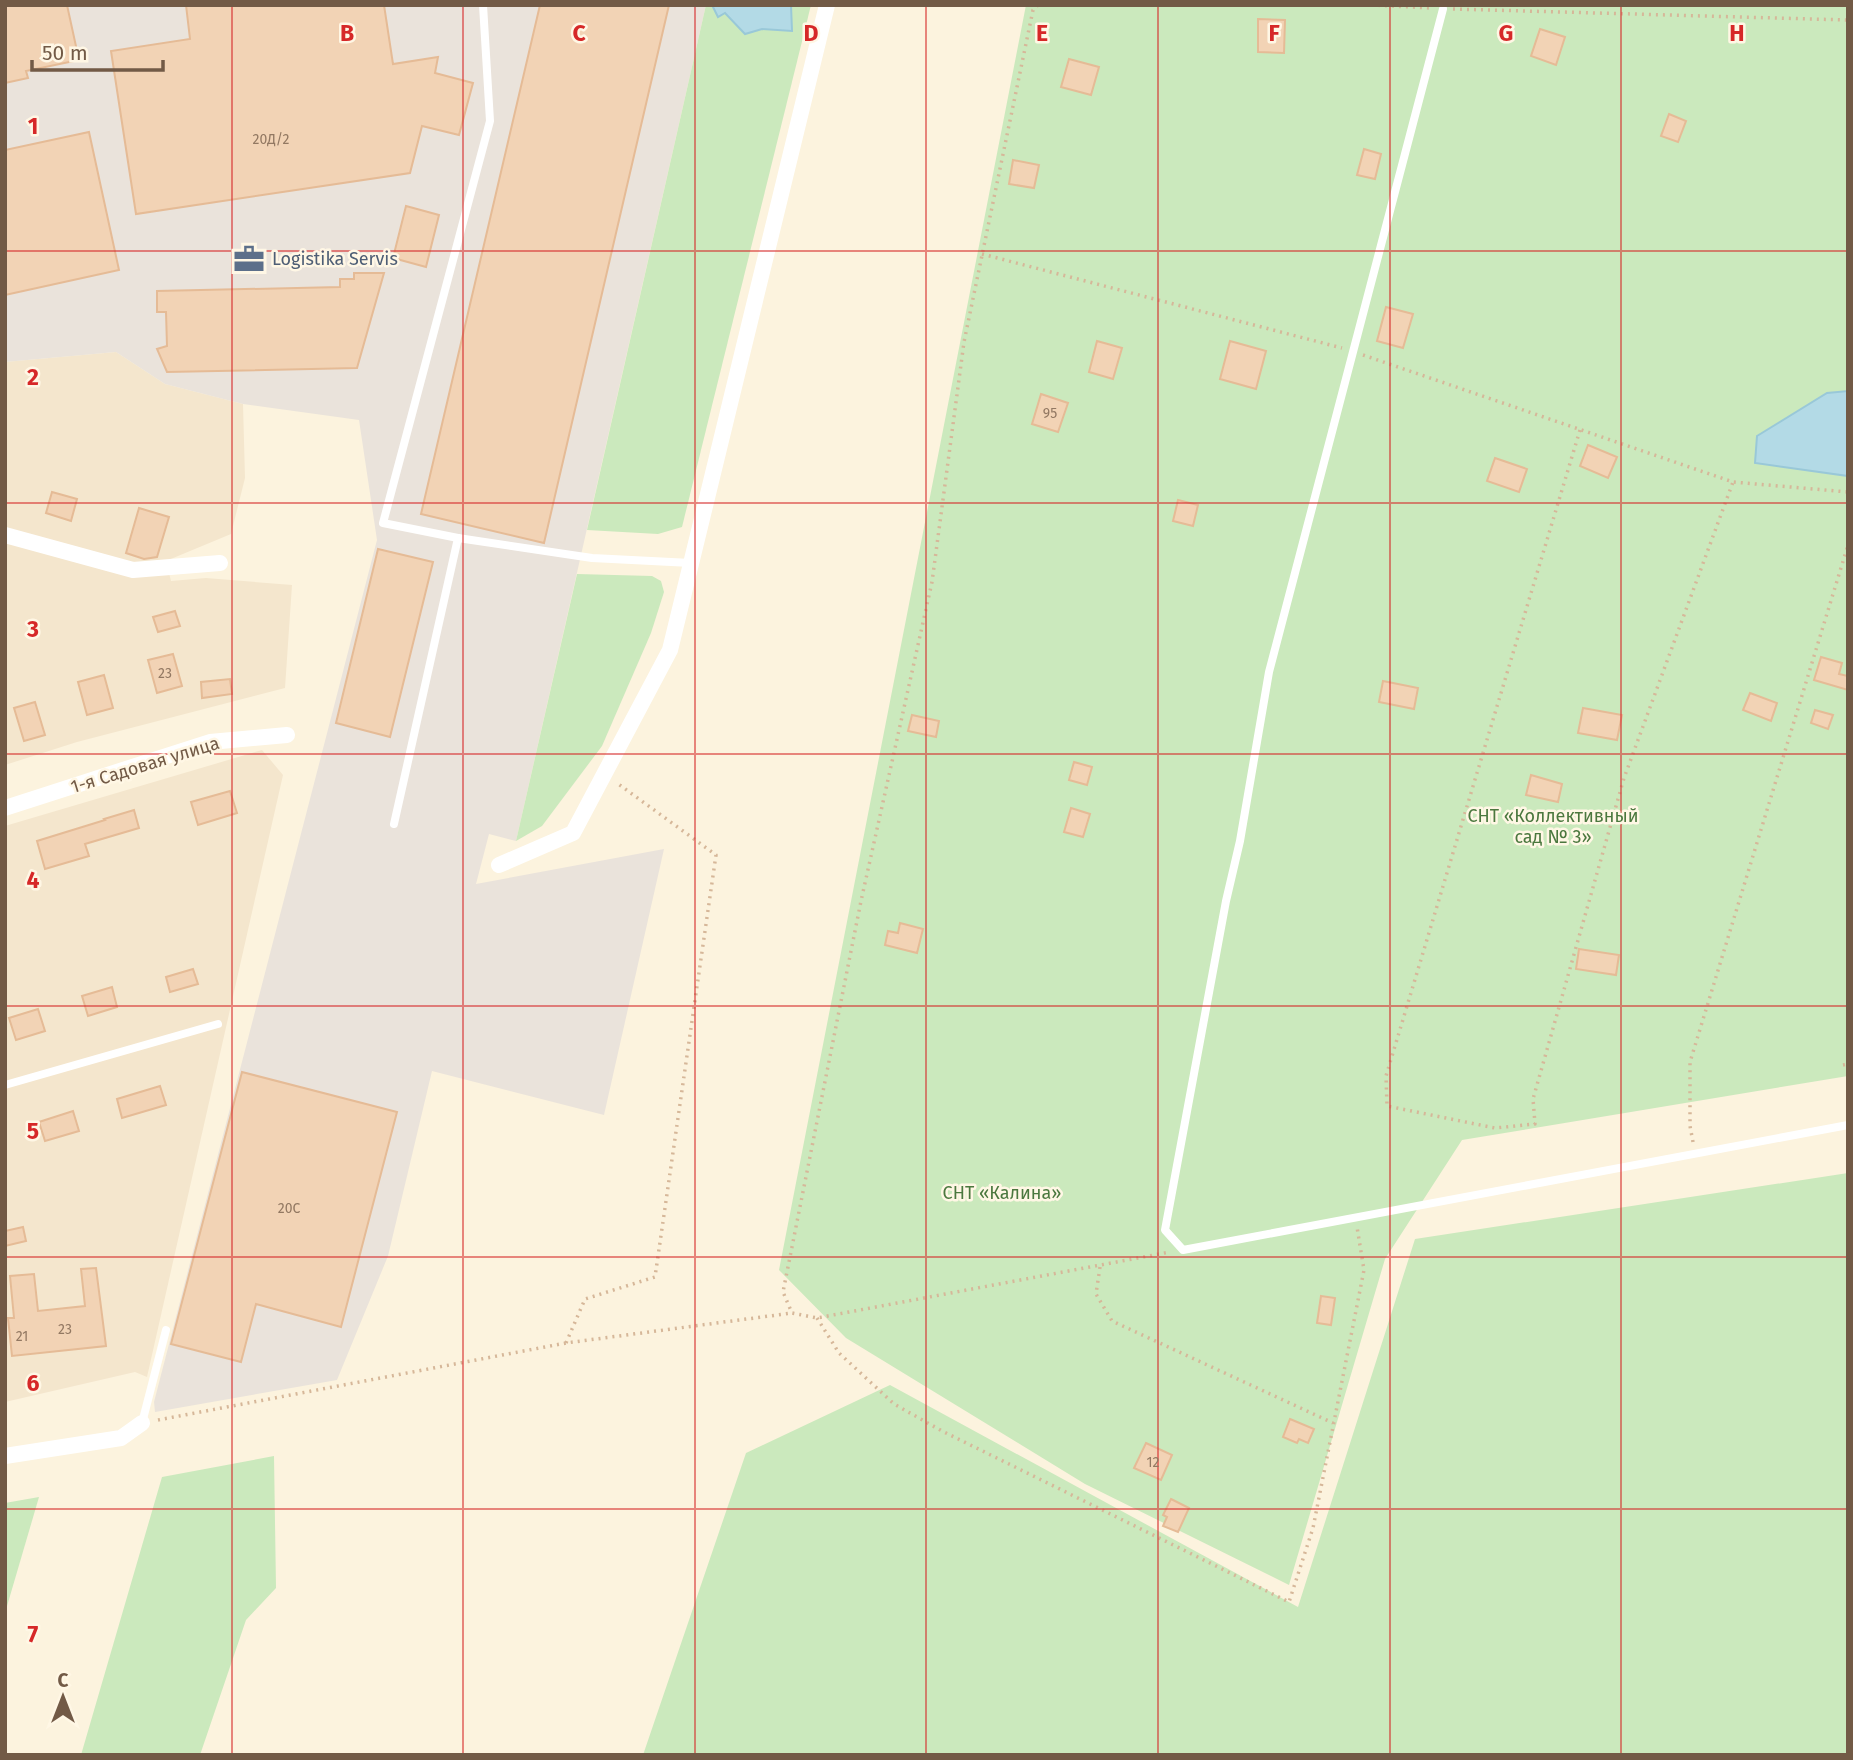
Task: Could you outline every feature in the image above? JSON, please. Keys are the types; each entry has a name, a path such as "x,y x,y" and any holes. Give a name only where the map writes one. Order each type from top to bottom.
{"street":[{"path":"499,865 573,833 670,650 827,5"},
{"path":"5,536 133,570 220,563"},
{"name":"1-я Садовая улица","path":"5,808 210,742 287,734"},
{"path":"5,1456 121,1438 142,1423"}],"lane":[{"path":"483,5 490,121 383,523 458,538 593,558 691,563"},
{"path":"1443,9 1269,672 1240,841 1226,901 1165,1230 1183,1250 1848,1125"},
{"path":"394,824 458,538"},
{"path":"5,1084 218,1024"},
{"path":"142,1423 166,1330"}],"path":[{"path":"792,1313 783,1292 861,901 932,582 964,342 1033,10 1038,5"},
{"path":"1371,5 1848,20"},
{"path":"982,254 1353,351 1733,482 1848,492"},
{"path":"1580,430 1386,1076 1387,1106 1494,1128 1535,1124 1533,1099 1624,778 1733,482"},
{"path":"1696,1154 1689,1126 1690,1062 1848,545"},
{"path":"566,1342 585,1299 655,1278 716,855 604,774"},
{"path":"817,1318 839,1353 894,1404 942,1431 1289,1602 1313,1528 1364,1270 1356,1218"},
{"path":"142,1423 566,1342 792,1313 817,1318 1183,1250"},
{"path":"1100,1266 1096,1294 1112,1321 1333,1423"}],"shaded area":[{"path":"5,5 706,5 516,841 489,834 476,884 664,849 604,1115 432,1071 388,1256 337,1380 155,1412 154,1402 377,540 359,420 243,404 165,384 116,352 5,362"},
{"path":"116,352 165,384 243,404 245,478 231,534 166,561 171,581 206,578 292,585 285,688 77,742 5,765 5,362"},
{"path":"262,750 283,775 147,1377 135,1372 5,1402 5,826"}],"green space":[{"path":"706,5 811,5 682,527 658,534 587,530"},
{"path":"1026,5 1848,5 1848,1076 1462,1140 1385,1259 1289,1585 1085,1484 846,1338 779,1270"},
{"path":"577,574 652,576 661,581 664,592 651,633 602,746 542,826 516,841"},
{"path":"1848,1173 1848,1755 643,1755 746,1453 890,1385 1298,1607 1415,1239"},
{"path":"274,1456 276,1588 246,1620 200,1755 81,1755 162,1477"},
{"path":"39,1497 5,1613 5,1503"}],"water":[{"path":"712,5 791,5 792,31 762,29 745,34 725,13 718,17"},
{"path":"1848,391 1848,476 1755,463 1757,436 1827,393"}],"building":[{"path":"5,5 67,5 79,60 26,71 28,78 5,83"},
{"path":"186,5 384,5 393,64 438,57 435,73 473,83 459,135 422,126 410,173 136,214 111,51 190,39"},
{"path":"540,5 669,5 544,543 421,514"},
{"path":"1258,19 1285,20 1284,53 1258,52"},
{"path":"1540,29 1565,37 1556,65 1531,56"},
{"path":"1069,59 1099,67 1091,95 1061,87"},
{"path":"1669,114 1686,121 1678,142 1661,136"},
{"path":"89,132 119,270 5,295 5,150"},
{"path":"1364,149 1381,154 1375,179 1357,175"},
{"path":"1013,160 1039,165 1034,188 1009,184"},
{"path":"406,206 439,215 426,267 393,258"},
{"path":"354,273 384,273 357,368 167,372 157,349 167,346 166,312 157,312 157,291 340,287 340,279 354,279"},
{"path":"1386,307 1413,314 1403,348 1377,341"},
{"path":"1097,341 1122,348 1113,379 1089,372"},
{"path":"1230,341 1266,351 1256,389 1220,379"},
{"path":"1041,394 1068,403 1058,432 1032,424"},
{"path":"1588,445 1617,457 1608,478 1580,466"},
{"path":"1495,458 1527,469 1519,492 1487,481"},
{"path":"52,492 77,499 71,521 46,513"},
{"path":"1178,500 1198,505 1193,526 1173,521"},
{"path":"139,508 169,517 157,557 144,559 126,553"},
{"path":"378,549 433,562 390,737 336,723"},
{"path":"175,611 180,626 158,632 153,617"},
{"path":"173,654 182,686 157,693 148,660"},
{"path":"1821,657 1842,663 1839,674 1848,676 1848,690 1814,680"},
{"path":"104,675 113,708 87,715 78,682"},
{"path":"230,679 232,694 202,698 201,682"},
{"path":"1383,681 1418,688 1414,709 1379,702"},
{"path":"1750,693 1777,703 1771,721 1743,710"},
{"path":"35,702 45,735 24,741 14,708"},
{"path":"1583,708 1622,715 1617,740 1578,733"},
{"path":"1815,710 1833,715 1828,729 1811,723"},
{"path":"912,715 939,721 936,737 908,731"},
{"path":"1074,762 1092,767 1087,785 1069,780"},
{"path":"1531,775 1562,784 1558,802 1526,795"},
{"path":"230,791 237,813 198,825 191,802"},
{"path":"1071,808 1090,814 1083,837 1064,832"},
{"path":"134,810 139,828 85,844 89,856 45,869 37,841"},
{"path":"900,923 923,929 917,953 885,945 888,931 898,933"},
{"path":"1579,949 1619,955 1616,975 1576,969"},
{"path":"193,969 198,984 170,992 166,977"},
{"path":"112,987 117,1007 88,1016 82,996"},
{"path":"38,1009 45,1031 16,1040 9,1018"},
{"path":"242,1072 397,1112 341,1327 256,1304 241,1362 171,1344"},
{"path":"160,1086 166,1105 122,1118 117,1099"},
{"path":"73,1111 79,1131 45,1141 39,1122"},
{"path":"23,1227 26,1241 5,1246 5,1231"},
{"path":"96,1268 106,1346 12,1356 8,1318 14,1318 10,1276 34,1274 38,1311 85,1306 81,1269"},
{"path":"1321,1296 1335,1298 1331,1325 1317,1323"},
{"path":"1290,1419 1314,1429 1308,1443 1299,1439 1297,1443 1283,1437"},
{"path":"1146,1443 1172,1455 1161,1480 1134,1468"},
{"path":"1171,1499 1189,1508 1178,1532 1163,1526 1167,1517 1163,1515"}],"place":[{"name":"Logistika Servis","path":"249,259"}],"park label":[{"name":"СНТ «Коллективный сад № 3»","path":"1553,826"},
{"name":"СНТ «Калина»","path":"1002,1193"}]}
